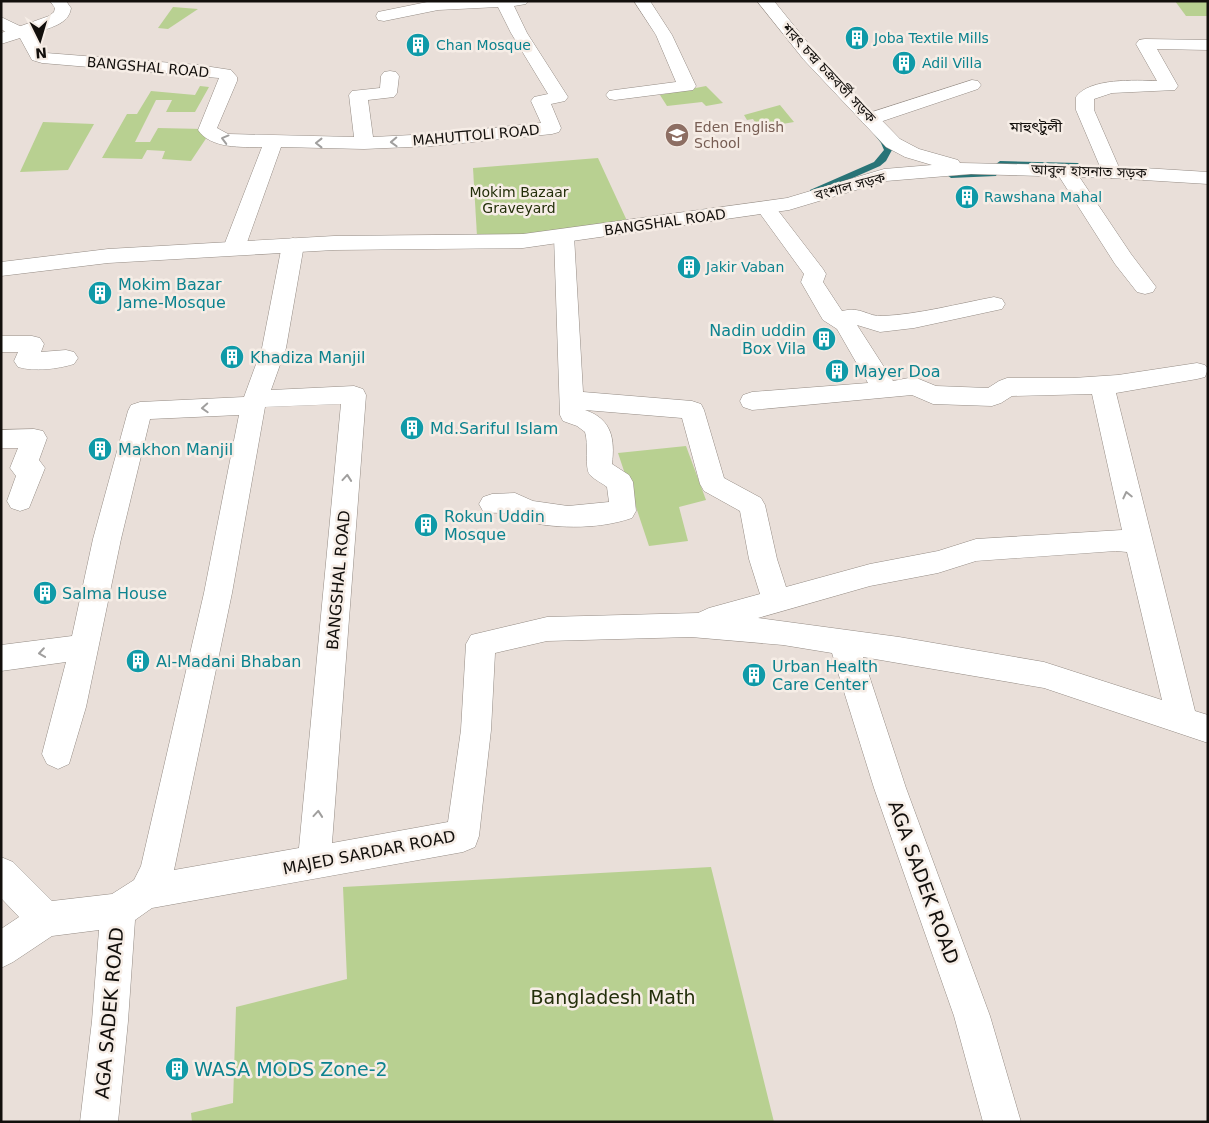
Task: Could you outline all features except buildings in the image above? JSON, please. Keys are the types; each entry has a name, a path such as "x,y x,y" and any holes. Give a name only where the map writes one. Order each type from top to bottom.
{"street":[{"path":"1,39 55,20 62,14 63,8 58,1"},
{"path":"614,95 687,86 664,35 642,1"},
{"name":"শরৎ চন্দ্র চক্রবর্তী সড়ক","path":"765,1 825,72 894,143 929,159 971,168"},
{"path":"384,16 438,5 512,2"},
{"name":"MAHUTTOLI ROAD","path":"274,143 364,143 432,140 552,128 540,101 559,98 519,33 512,2"},
{"path":"1,22 20,31"},
{"name":"BANGSHAL ROAD","path":"20,31 36,49 38,56 42,58 198,70 225,74 228,77 228,81 207,130 223,139 274,143"},
{"path":"1111,172 1085,110 1084,97 1097,91 1122,87 1169,86 1145,44 1208,45"},
{"path":"364,143 358,96 388,93 390,76"},
{"path":"870,119 972,85"},
{"path":"234,248 274,143"},
{"path":"884,175 891,170 896,161 894,143"},
{"name":"আবুল হাসনাত সড়ক","path":"971,168 1065,170 1208,178"},
{"name":"বংশাল সড়ক","path":"789,204 884,175 971,168"},
{"path":"1065,170 1123,259 1145,287"},
{"name":"BANGSHAL ROAD","path":"1,269 108,256 234,248 334,243 523,241 789,204"},
{"path":"766,208 815,274 812,282 831,315 845,324 881,384 888,390"},
{"path":"492,504 515,503 527,512 568,517 623,510 620,482 599,468 598,457 601,452 597,427 589,419 572,414 564,236"},
{"path":"132,902 157,871 218,593 255,402 274,348 293,245"},
{"path":"839,320 853,316 880,324 914,320 994,304"},
{"path":"1,344 32,344 26,361 66,358"},
{"path":"752,401 888,390 914,386 933,395 992,397 1006,387 1102,385 1197,371"},
{"path":"1102,385 1138,542 1195,725"},
{"name":"BANGSHAL ROAD","path":"83,647 107,539 140,411 354,395 314,863"},
{"path":"572,400 692,410 713,484 752,505 763,559 777,601"},
{"path":"1,439 34,438 23,468 32,468 20,500"},
{"path":"691,625 870,575 938,562 976,550 1106,541 1138,542"},
{"path":"691,625 783,633 1044,675 1195,725"},
{"name":"MAJED SARDAR ROAD","path":"132,902 314,863 463,836 476,730 481,644 547,629 691,625"},
{"name":"AGA SADEK ROAD","path":"843,642 890,788 972,1016 1002,1122"},
{"path":"1,658 83,647 71,707 58,754"},
{"path":"1,874 46,919"},
{"name":"AGA SADEK ROAD","path":"1,950 46,919 132,902 110,1021 99,1122"}],"green space":[{"path":"1175,1 1208,1 1208,16 1186,16"},
{"path":"173,7 198,9 168,29 158,28"},
{"path":"200,86 209,87 195,112 166,112 172,100 156,100 135,142 150,142 158,128 204,129 207,137 191,161 162,159 165,151 147,150 142,159 102,158 127,114 137,114 151,91 195,95"},
{"path":"706,86 723,103 706,106 702,102 667,106 660,95"},
{"path":"780,105 794,122 759,128 753,119 747,120 744,115"},
{"path":"43,122 94,124 68,170 20,172"},
{"name":"Mokim Bazaar Graveyard","path":"598,158 628,223 523,235 477,236 473,168"},
{"path":"686,446 706,500 679,507 688,541 649,546 618,453"},
{"name":"Bangladesh Math","path":"711,867 774,1122 192,1122 191,1113 233,1103 236,1007 347,979 343,887"}],"waterway":[{"path":"813,192 877,164 883,159 888,150 885,142 878,134"},
{"path":"1000,164 1078,166"},
{"path":"951,175 993,174"}],"place":[{"name":"Joba Textile Mills","path":"857,38"},
{"name":"Chan Mosque","path":"418,45"},
{"name":"Adil Villa","path":"904,63"},
{"name":"Eden English School","path":"677,135"},
{"name":"Rawshana Mahal","path":"967,197"},
{"name":"Jakir Vaban","path":"689,267"},
{"name":"Mokim Bazar Jame-Mosque","path":"100,293"},
{"name":"Nadin uddin Box Vila","path":"824,339"},
{"name":"Khadiza Manjil","path":"232,357"},
{"name":"Mayer Doa","path":"837,371"},
{"name":"Md.Sariful Islam","path":"412,428"},
{"name":"Makhon Manjil","path":"100,449"},
{"name":"Rokun Uddin Mosque","path":"426,525"},
{"name":"Salma House","path":"45,593"},
{"name":"Al-Madani Bhaban","path":"138,661"},
{"name":"Urban Health Care Center","path":"754,675"},
{"name":"WASA MODS Zone-2","path":"177,1069"}],"district":[{"name":"মাহুৎটুলী","path":"1036,127"}]}
